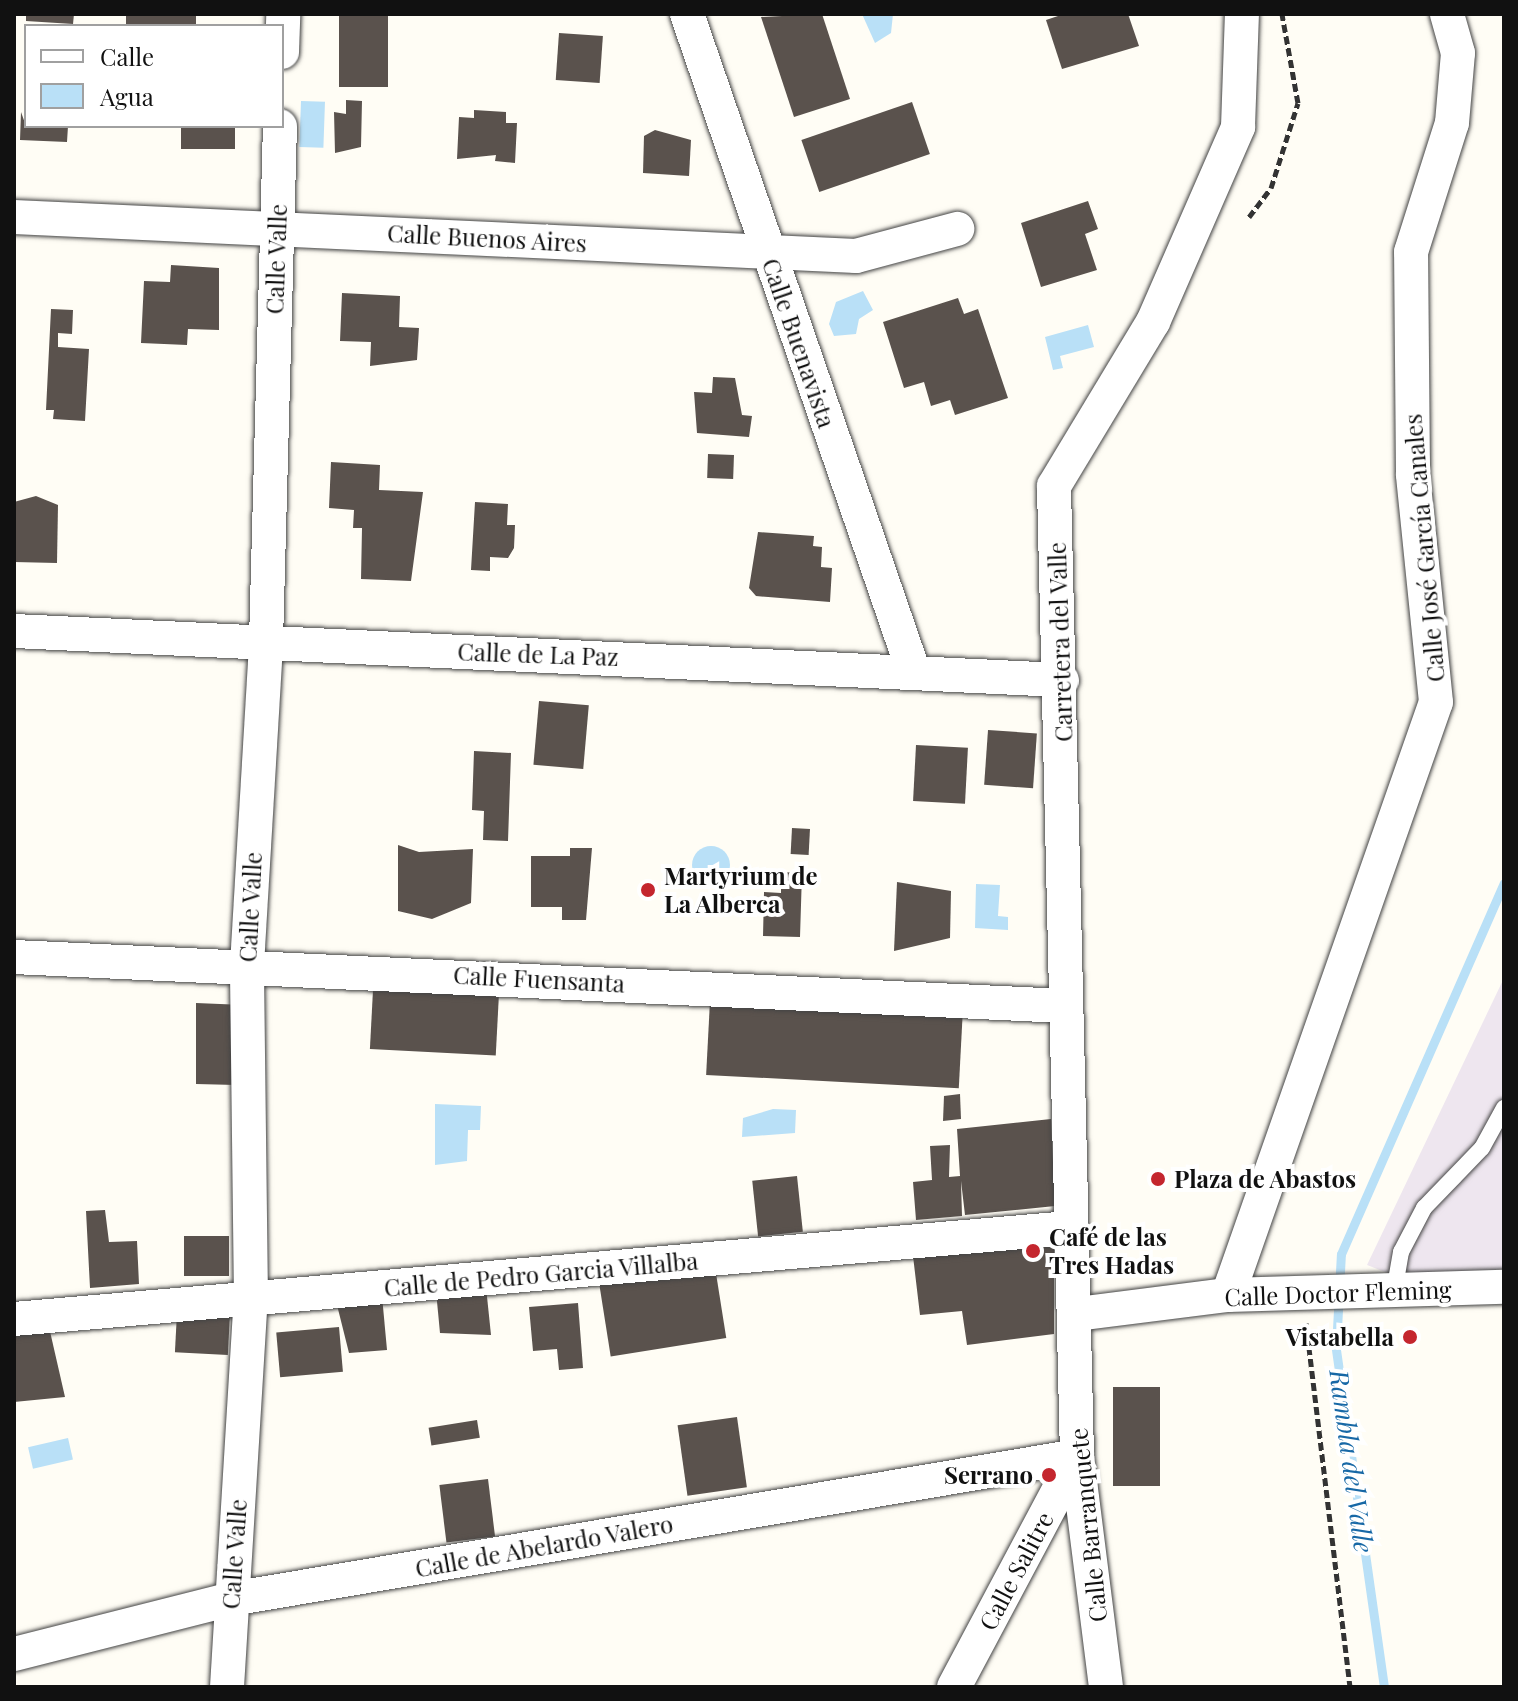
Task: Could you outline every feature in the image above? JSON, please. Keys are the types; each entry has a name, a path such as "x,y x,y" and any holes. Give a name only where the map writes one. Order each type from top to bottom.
{"street":[{"name":"Calle Buenavista","path":"687,14 913,670"},
{"name":"Carretera del Valle","path":"1077,1314 1068,1228 1062,680 1054,486 1153,322 1238,127 1242,14"},
{"name":"Calle José García Canales","path":"1228,1295 1436,702 1413,474 1411,252 1452,123 1458,53 1447,14"},
{"name":"Calle Valle","path":"227,1687 251,1300 247,965 266,642 280,128"},
{"name":"Calle Buenos Aires","path":"14,217 856,256 957,229"},
{"name":"Calle de La Paz","path":"14,631 913,670 1062,680"},
{"name":"Calle Fuensanta","path":"14,957 247,965 1064,1006"},
{"name":"Calle de Pedro Garcia Villalba","path":"14,1319 1068,1228"},
{"name":"Calle Doctor Fleming","path":"1077,1314 1228,1295 1302,1290 1378,1294 1504,1287"},
{"name":"Calle Barranquete","path":"1077,1314 1077,1456 1106,1687"},
{"name":"Calle de Abelardo Valero","path":"14,1654 231,1599 1077,1456"},
{"name":"Calle Salitre","path":"954,1687 1077,1456"}],"lane":[{"path":"1378,1294 1424,1208 1482,1148 1504,1108"}],"path":[{"path":"1249,217 1271,188 1298,103 1282,14"},
{"path":"1302,1290 1350,1687"}],"shaded area":[{"path":"1504,978 1504,1269 1403,1279 1367,1265"}],"water":[{"path":"862,14 893,14 891,33 875,43"},
{"path":"301,101 325,102 323,148 299,147"},
{"path":"863,291 873,310 859,319 856,334 834,336 829,324 836,302"},
{"path":"1088,325 1094,347 1060,356 1063,368 1053,370 1045,337"},
{"path":"711,846 725,851 730,865 725,879 711,884 697,879 692,865 697,851"},
{"path":"976,884 1000,885 998,916 1008,917 1008,930 975,928"},
{"path":"435,1104 481,1106 480,1130 468,1130 467,1161 435,1165"},
{"path":"773,1109 796,1110 795,1133 742,1137 743,1118"},
{"path":"68,1438 73,1459 33,1469 28,1447"}],"building":[{"path":"26,14 74,14 73,24 26,21"},
{"path":"126,14 196,14 196,24 126,24"},
{"path":"339,14 388,14 388,87 339,87"},
{"path":"822,14 850,99 794,117 761,17"},
{"path":"1064,14 1128,14 1139,46 1062,69 1046,20"},
{"path":"559,33 603,36 600,83 556,80"},
{"path":"346,100 362,101 361,147 335,153 334,112 346,114"},
{"path":"912,102 930,154 819,192 801,140"},
{"path":"474,110 506,112 506,123 517,123 515,163 495,161 496,155 457,159 459,117 474,118"},
{"path":"21,112 24,128 68,128 67,142 20,140"},
{"path":"181,128 235,128 235,149 181,149"},
{"path":"655,130 691,140 689,176 643,173 644,136"},
{"path":"1088,201 1098,229 1085,234 1097,270 1041,287 1021,223"},
{"path":"171,265 219,268 219,330 188,329 187,345 141,343 144,281 170,282"},
{"path":"342,293 400,296 399,327 419,328 417,360 370,366 371,342 340,341"},
{"path":"958,298 964,314 978,309 1008,398 955,415 950,400 931,406 924,382 904,388 883,322"},
{"path":"51,309 73,310 72,334 58,333 58,347 89,349 85,421 53,419 54,410 46,410"},
{"path":"713,377 735,378 742,415 752,416 749,437 697,433 694,392 712,393"},
{"path":"708,454 734,455 733,479 707,478"},
{"path":"331,462 380,465 379,490 423,492 411,581 361,579 362,528 353,528 354,510 329,508"},
{"path":"36,496 58,505 57,563 14,562 14,502"},
{"path":"475,502 508,504 507,525 515,525 514,548 508,558 490,557 490,571 471,570"},
{"path":"758,532 814,536 813,546 822,547 821,567 832,568 830,602 756,596 749,588"},
{"path":"539,701 589,705 583,769 533,765"},
{"path":"988,730 1037,733 1033,788 984,785"},
{"path":"916,745 968,748 965,804 913,801"},
{"path":"474,751 511,753 508,841 483,840 484,811 472,810"},
{"path":"792,828 810,829 809,855 791,854"},
{"path":"398,845 419,852 473,849 471,903 432,919 398,911"},
{"path":"570,848 592,848 586,920 562,920 562,907 531,907 531,856 570,856"},
{"path":"781,872 802,873 800,937 763,936 764,892 781,893"},
{"path":"897,882 951,891 950,938 894,951"},
{"path":"373,990 499,997 496,1056 370,1049"},
{"path":"710,1001 963,1014 959,1088 706,1075"},
{"path":"196,1003 244,1005 236,1085 196,1084"},
{"path":"960,1094 961,1119 943,1121 944,1096"},
{"path":"1051,1119 1055,1206 965,1215 961,1181 962,1216 916,1220 913,1182 932,1180 930,1146 950,1145 949,1177 960,1176 957,1129"},
{"path":"797,1176 803,1232 758,1236 752,1181"},
{"path":"105,1210 109,1242 137,1241 139,1284 90,1288 86,1211"},
{"path":"184,1236 229,1236 229,1276 184,1276"},
{"path":"1054,1246 1054,1334 967,1345 962,1311 920,1315 913,1256"},
{"path":"715,1267 726,1338 611,1356 599,1285"},
{"path":"486,1287 491,1335 440,1333 436,1291"},
{"path":"382,1296 387,1350 349,1353 336,1301"},
{"path":"578,1303 583,1368 559,1370 557,1349 533,1351 529,1307"},
{"path":"177,1311 230,1314 228,1355 175,1352"},
{"path":"49,1327 65,1397 14,1402 14,1329"},
{"path":"339,1327 343,1372 280,1377 276,1332"},
{"path":"1113,1387 1160,1387 1160,1486 1113,1486"},
{"path":"737,1417 747,1487 687,1496 678,1425"},
{"path":"477,1420 480,1438 431,1445 429,1428"},
{"path":"488,1479 495,1537 446,1543 439,1485"}],"waterway":[{"name":"Rambla del Valle","path":"1384,1687 1336,1348 1341,1254 1504,883"}],"place":[{"name":"Martyrium de La Alberca","path":"648,890"},
{"name":"Plaza de Abastos","path":"1158,1179"},
{"name":"Café de las Tres Hadas","path":"1033,1251"},
{"name":"Vistabella","path":"1410,1337"},
{"name":"Serrano","path":"1049,1475"}]}
